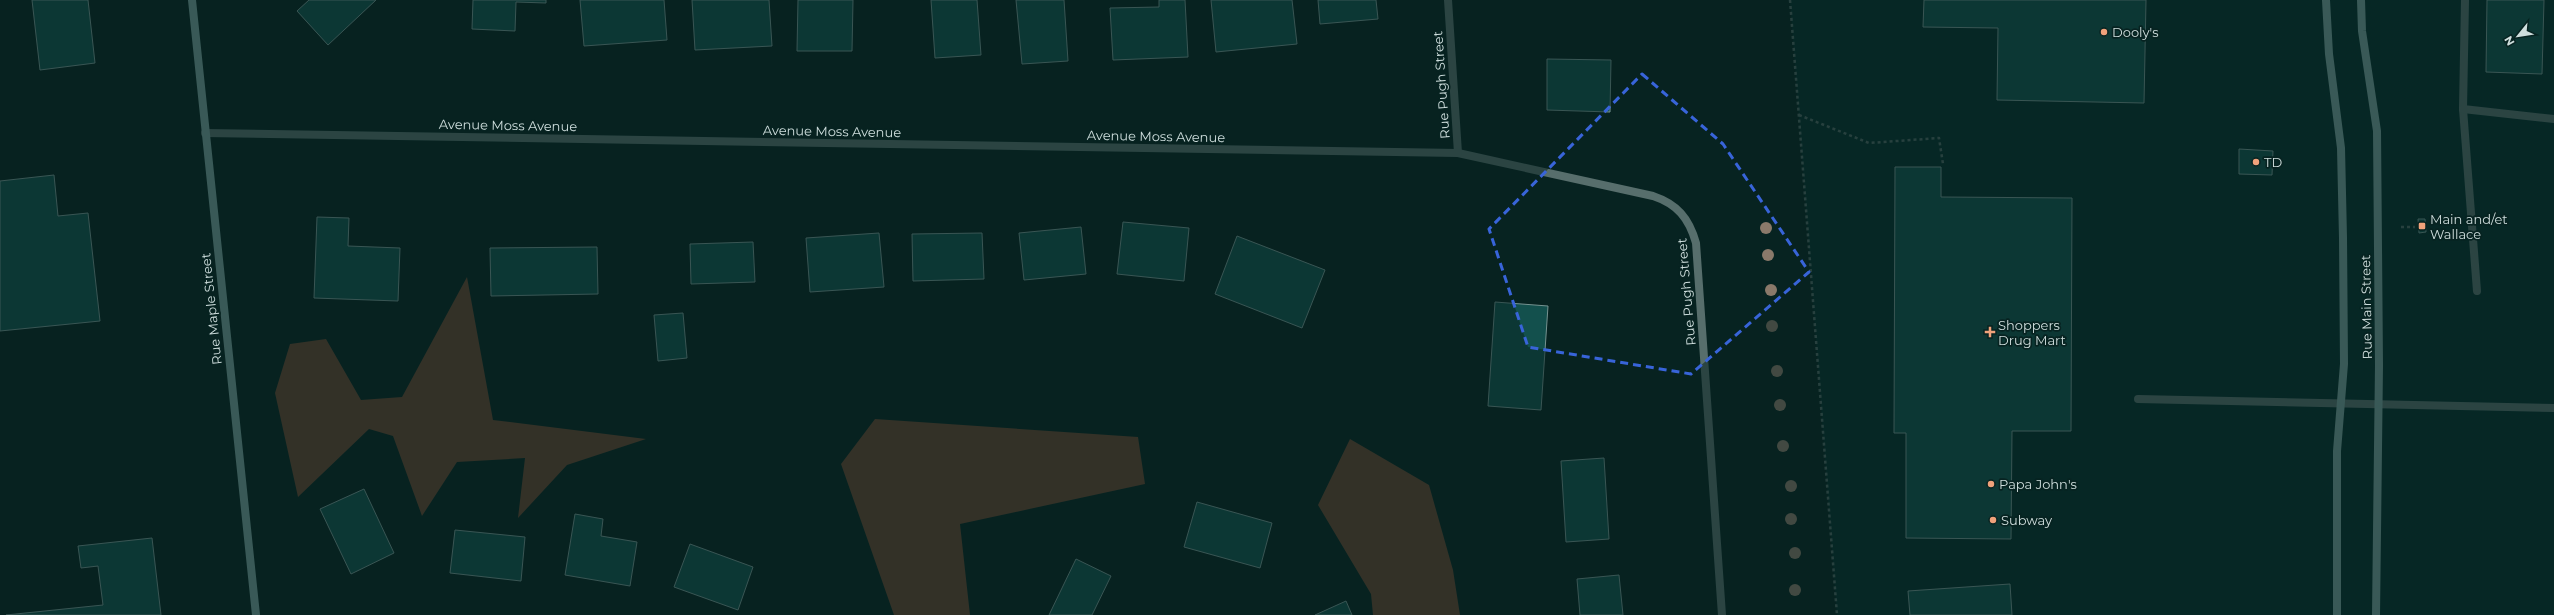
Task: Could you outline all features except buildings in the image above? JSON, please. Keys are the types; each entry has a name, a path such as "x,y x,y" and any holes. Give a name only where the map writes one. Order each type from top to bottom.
{"main road":[{"name":"Rue Maple Street","path":"192,0 256,615"},
{"name":"Rue Main Street","path":"2326,0 2329,54 2341,148 2344,364 2337,451 2337,615"},
{"name":"Rue Main Street","path":"2361,0 2362,31 2377,132 2378,405 2376,615"}],"street":[{"name":"Rue Pugh Street","path":"1448,0 1458,153 1653,196 1677,208 1686,218 1696,242 1722,615"},
{"path":"2465,0 2463,109 2477,290"},
{"path":"2463,109 2554,119"},
{"name":"Avenue Moss Avenue","path":"205,133 1458,153"},
{"path":"2138,399 2554,408"}],"path":[{"path":"1790,0 1837,615"},
{"path":"1799,115 1869,143 1939,138 1943,164"}],"highlighted area":[{"path":"1642,74 1723,144 1809,272 1691,374 1528,347 1489,229"}],"shaded area":[{"path":"1790,0 2554,0 2554,615 1837,615"},
{"path":"467,277 493,420 646,439 567,465 518,518 525,458 457,462 422,516 393,436 369,429 298,497 275,393 290,344 326,339 361,400 402,397"},
{"path":"875,419 1138,437 1145,484 960,524 970,615 894,615 841,464"},
{"path":"1350,439 1429,485 1453,570 1460,615 1373,615 1371,594 1318,505"}],"place":[{"name":"Dooly's","path":"2104,32"},
{"name":"TD","path":"2256,162"},
{"name":"Main and/et Wallace","path":"2422,226"},
{"name":"Shoppers Drug Mart","path":"1990,332"},
{"name":"Papa John's","path":"1991,484"},
{"name":"Subway","path":"1993,520"}]}
